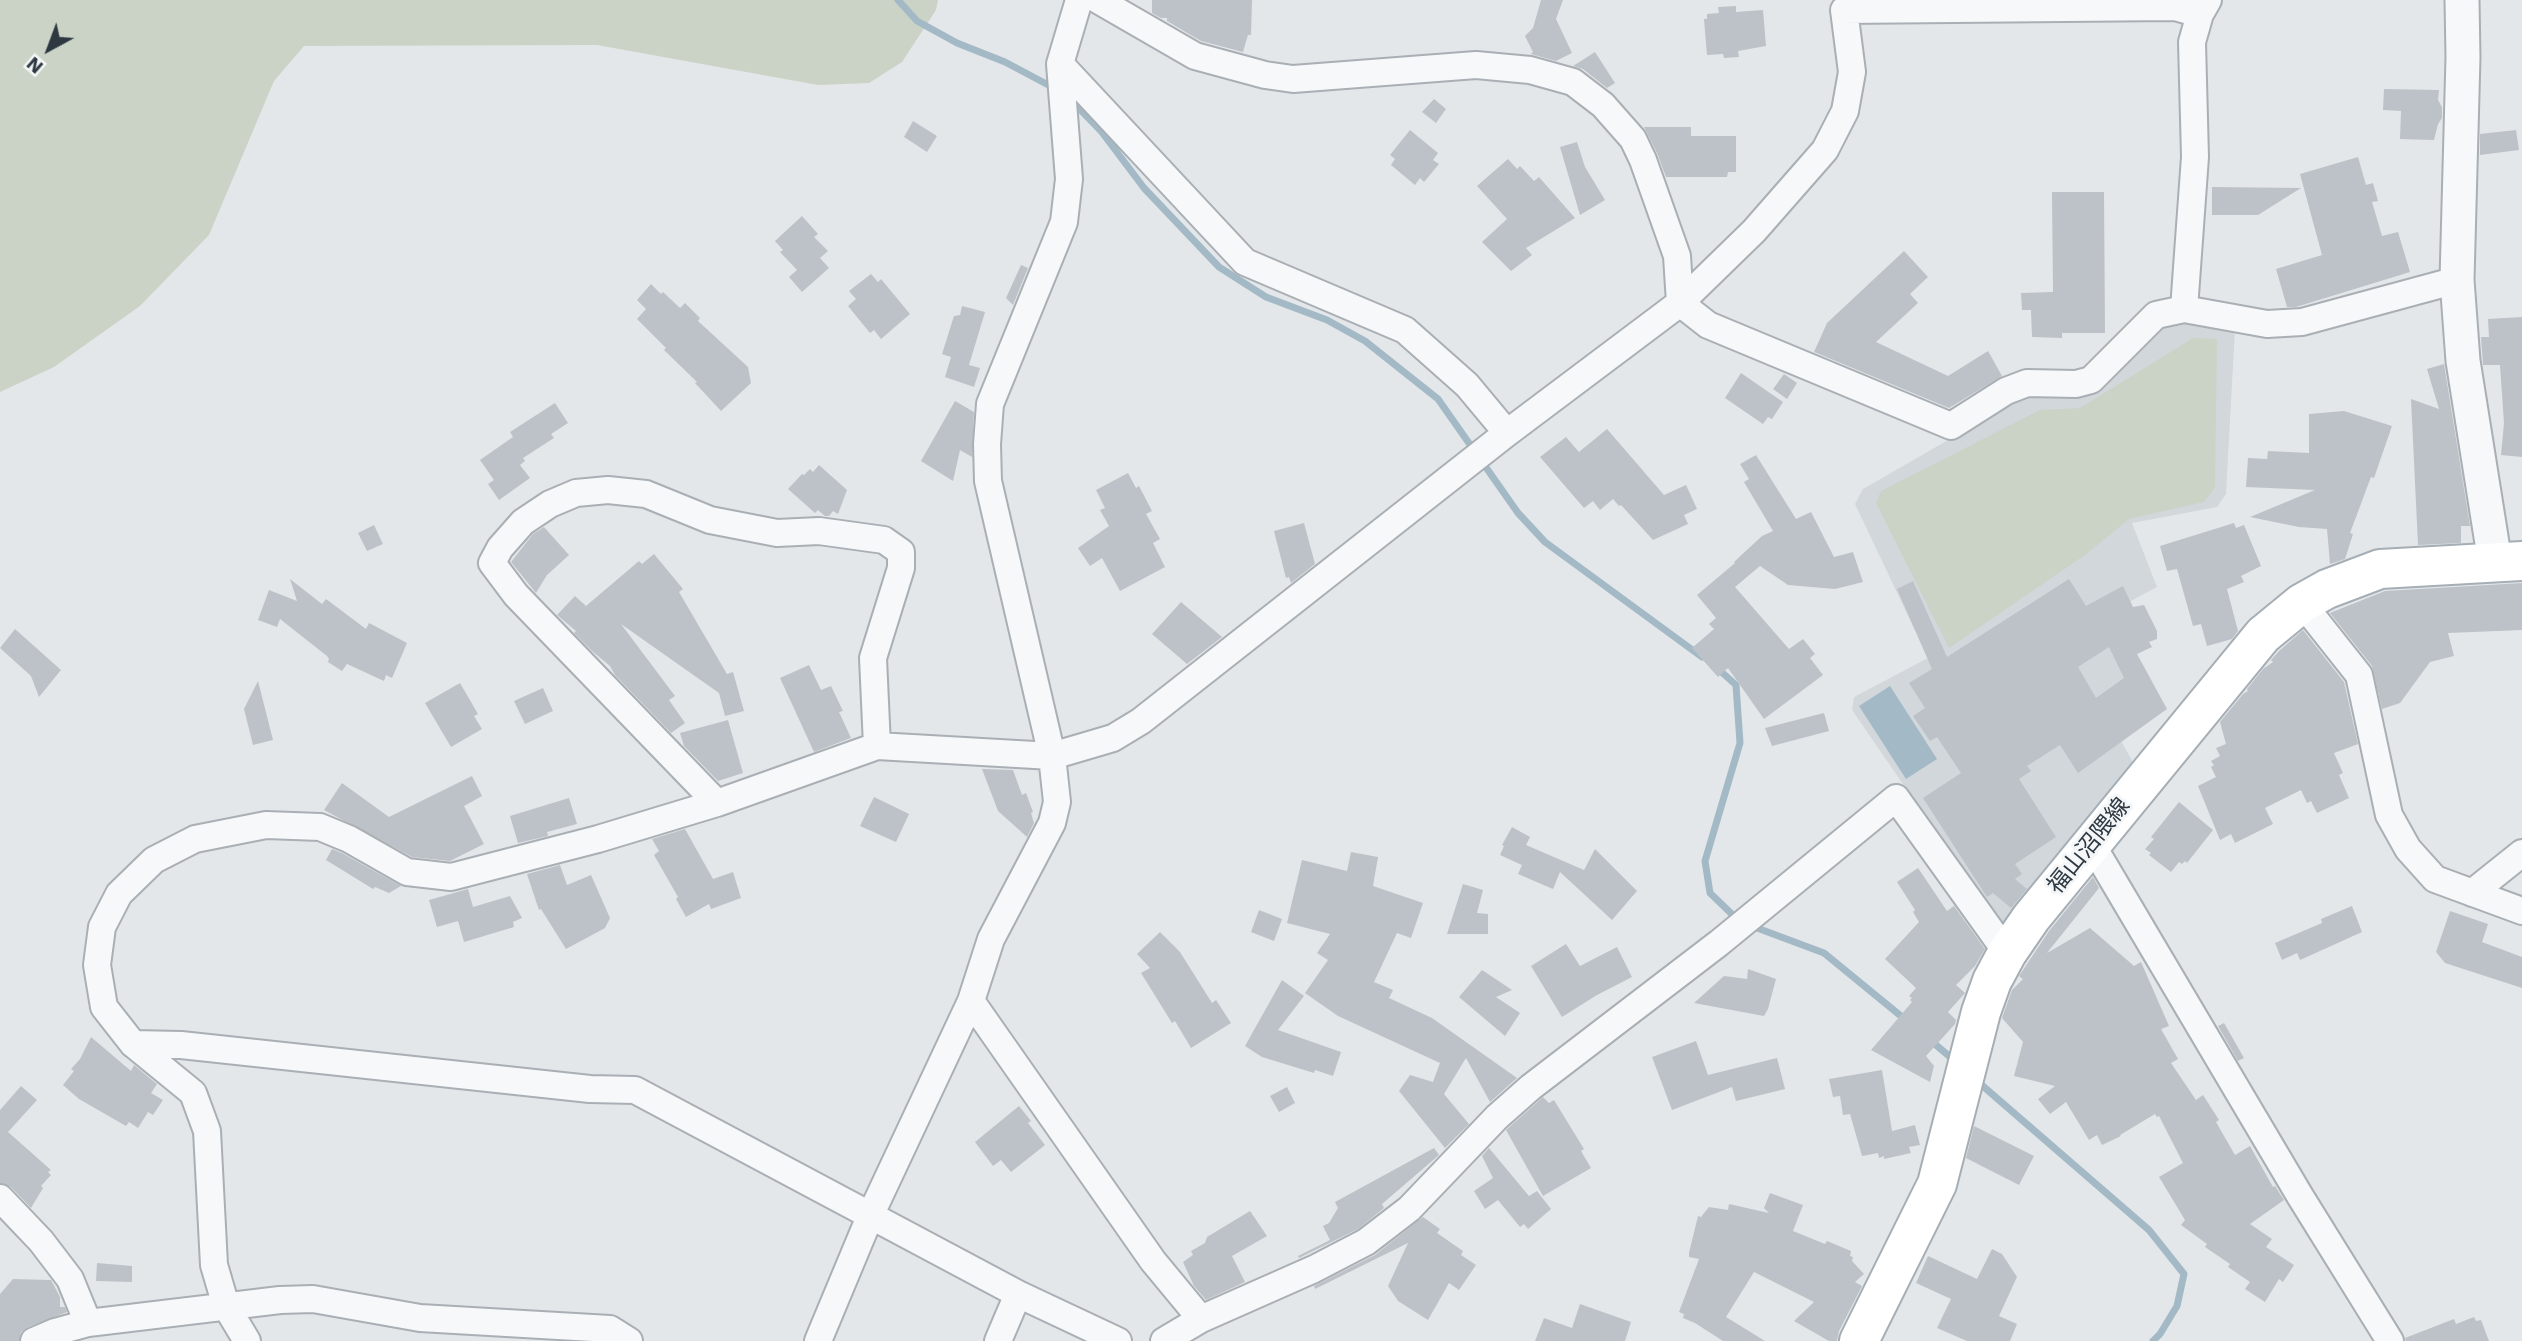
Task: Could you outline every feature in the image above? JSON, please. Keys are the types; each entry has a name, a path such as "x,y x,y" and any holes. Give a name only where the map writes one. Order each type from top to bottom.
{"main road":[{"name":"福山沼隈線","path":"1859,1341 1937,1184 1981,1012 1992,981 2007,953 2031,918 2091,843 2263,635 2302,603 2327,589 2380,569 2508,561"}],"street":[{"path":"817,1341 871,1214 971,1001 991,939 1052,823 1057,802 1052,756 988,481 987,444 990,404 1064,222 1069,179 1060,64 1079,0"},
{"path":"1098,0 1195,56 1265,75 1293,79 1476,65 1531,70 1573,82 1603,105 1633,139 1677,256 1680,303 1708,324 1951,426 2006,391 2027,383 2076,384 2091,380 2156,315 2184,309 2267,324 2302,322 2457,280"},
{"path":"2462,0 2457,280 2463,361 2508,561"},
{"path":"247,1341 226,1306 214,1265 207,1131 193,1093 133,1044 104,1007 97,965 102,927 119,894 154,860 195,839 266,825 320,828 349,839 407,872 451,877 598,839 717,803 877,746 1052,756 1113,737 1141,720 1507,433 1680,303 1754,231 1825,149 1845,111 1852,72 1844,10 2204,7 2192,42 2195,157 2184,309"},
{"path":"1060,64 1245,262 1405,330 1467,385 1507,433"},
{"path":"717,803 516,595 492,563 500,548 523,523 550,504 576,493 608,490 646,494 710,520 777,534 819,530 884,540 901,552 901,568 873,659 877,746"},
{"path":"2302,603 2359,675 2389,815 2408,849 2435,879 2522,911"},
{"path":"1164,1341 1201,1319 1314,1269 1366,1242 1409,1209 1497,1117 1531,1087 1719,943 1896,798 2007,953"},
{"path":"2091,843 2300,1196 2390,1341"},
{"path":"2472,893 2522,853"},
{"path":"971,1001 1153,1261 1201,1319"},
{"path":"133,1044 181,1045 590,1089 635,1090 1018,1294 1118,1341"},
{"path":"0,1198 41,1241 70,1279 88,1323"},
{"path":"998,1341 1018,1294"},
{"path":"34,1341 88,1323 280,1300 313,1299 420,1318 581,1334 610,1329 629,1341"}],"shaded area":[{"path":"0,0 938,0 936,10 902,62 869,83 818,85 597,45 304,46 274,81 209,235 140,306 54,367 0,392"},
{"path":"2199,323 2235,329 2226,494 2217,507 2132,523 2157,587 2105,615 2150,700 2112,724 2136,768 2006,934 1852,710 1854,697 1928,658 1855,504 1863,489 2035,390 2082,394 2145,339 2167,326"},
{"path":"2193,338 2217,339 2215,487 2204,502 2129,519 2085,555 1949,648 1876,503 1881,491 2040,410 2080,408"}],"water":[{"path":"1890,686 1937,759 1906,779 1859,706"}],"building":[{"path":"1152,0 1252,0 1251,35 1248,35 1243,52 1201,41 1167,21 1167,18 1152,13"},
{"path":"1541,0 1563,0 1556,19 1572,53 1556,61 1531,54 1533,52 1525,36 1533,28"},
{"path":"1736,6 1736,12 1763,10 1766,46 1738,51 1739,57 1707,55 1704,19 1707,19 1707,14 1719,13 1718,7"},
{"path":"1595,52 1615,83 1607,88 1583,69 1573,66"},
{"path":"2384,89 2439,90 2442,118 2434,140 2400,139 2401,111 2383,110"},
{"path":"1434,99 1446,109 1436,123 1422,112"},
{"path":"913,121 937,136 927,152 904,137"},
{"path":"1644,127 1691,127 1691,136 1736,136 1736,172 1728,172 1727,177 1666,177"},
{"path":"1410,130 1438,153 1433,160 1439,164 1424,182 1420,178 1415,185 1391,165 1395,159 1390,155"},
{"path":"2516,130 2519,150 2480,155 2480,134"},
{"path":"1577,142 1585,167 1605,200 1580,215 1560,147"},
{"path":"2358,157 2366,185 2373,183 2378,201 2372,202 2382,236 2398,232 2410,272 2296,307 2287,307 2276,269 2322,255 2300,174"},
{"path":"1508,159 1517,169 1520,166 1534,181 1539,177 1575,218 1526,248 1532,255 1511,271 1482,242 1507,219 1477,186"},
{"path":"2212,187 2301,188 2258,215 2212,215"},
{"path":"2052,192 2104,192 2105,333 2062,333 2062,338 2032,337 2031,310 2022,310 2021,293 2053,292"},
{"path":"802,216 818,234 814,237 828,251 820,258 829,268 802,292 789,277 797,270 780,252 783,250 775,241"},
{"path":"1904,251 1928,277 1910,294 1918,303 1876,342 1948,376 1988,351 2002,376 1949,408 1814,352 1827,323"},
{"path":"1021,265 1028,268 1013,305 1006,298"},
{"path":"871,274 878,282 881,279 910,314 881,339 874,330 870,333 848,306 856,299 849,291"},
{"path":"651,284 680,308 685,303 700,318 698,321 748,367 751,383 721,411 637,319 646,309 637,300"},
{"path":"962,306 985,312 969,365 980,368 974,387 945,377 951,357 942,354 954,316 960,315"},
{"path":"2522,317 2522,457 2501,455 2504,423 2500,365 2483,365 2481,337 2489,337 2488,319"},
{"path":"2444,364 2470,526 2461,526 2461,543 2418,545 2411,399 2439,409 2427,369"},
{"path":"1741,373 1783,402 1772,419 1768,417 1763,424 1725,398"},
{"path":"1784,374 1797,383 1787,399 1773,389"},
{"path":"955,401 974,412 972,457 960,450 953,481 921,461"},
{"path":"555,403 568,423 551,434 554,438 523,458 525,461 520,465 530,478 499,500 488,484 494,480 480,460 513,437 510,432"},
{"path":"2344,411 2392,426 2374,478 2371,477 2350,533 2353,534 2345,559 2330,564 2327,529 2299,527 2250,517 2315,490 2246,487 2248,458 2267,459 2268,451 2309,453 2309,414"},
{"path":"1607,429 1664,495 1686,485 1697,509 1684,515 1688,524 1653,540 1613,499 1600,510 1593,501 1584,508 1540,457 1566,437 1579,452"},
{"path":"1756,455 1796,519 1811,512 1834,557 1853,552 1863,582 1835,589 1788,585 1760,566 1735,587 1789,649 1803,639 1815,654 1810,658 1823,675 1764,719 1728,668 1718,677 1692,648 1714,629 1709,624 1716,618 1697,595 1762,536 1773,531 1744,482 1749,479 1740,464"},
{"path":"819,465 847,490 838,514 833,511 829,516 825,516 818,510 815,513 788,489 802,474 810,469 813,472"},
{"path":"1128,473 1136,488 1139,486 1152,511 1146,514 1160,539 1153,543 1165,567 1120,591 1102,558 1090,566 1078,548 1109,526 1100,510 1105,508 1096,490"},
{"path":"1304,523 1315,564 1291,583 1289,577 1286,578 1274,531"},
{"path":"2234,523 2236,528 2244,525 2261,566 2241,576 2244,582 2227,589 2238,631 2232,639 2207,646 2201,624 2193,626 2177,569 2167,571 2160,546"},
{"path":"374,525 383,544 367,551 358,533"},
{"path":"544,527 569,555 547,575 536,593 511,562 533,534"},
{"path":"654,554 683,589 679,592 727,674 733,672 744,711 725,716 719,693 621,624 675,696 669,700 685,723 671,733 615,675 610,666 557,615 575,596 586,606 639,561 642,564"},
{"path":"290,579 322,604 326,599 366,629 369,623 407,643 392,678 386,675 384,681 347,664 342,671 328,662 327,656 280,619 277,627 258,620 269,590 297,601"},
{"path":"2069,579 2086,606 2123,586 2133,607 2144,605 2157,631 2157,639 2149,642 2152,647 2137,654 2167,709 2078,773 2060,745 2027,766 2031,771 2019,779 2056,837 2015,864 2022,874 2015,879 2027,889 2011,908 1993,893 1987,897 1923,798 1961,773 1937,737 1930,741 1913,716 1925,708 1909,683 1932,669 1897,589 1913,581 1947,657","holes":["2109,647 2124,678 2096,698 2078,667"]},
{"path":"2522,583 2522,630 2448,633 2454,656 2430,662 2400,703 2382,709 2372,666 2330,613 2385,591"},
{"path":"1181,602 1222,637 1187,664 1152,634"},
{"path":"15,629 61,670 39,697 31,676 0,648"},
{"path":"2303,630 2344,682 2358,744 2334,753 2343,773 2339,775 2349,798 2317,813 2311,801 2307,803 2301,790 2265,808 2273,824 2235,843 2231,834 2220,840 2198,786 2216,777 2211,761 2220,756 2216,748 2226,744 2220,722 2248,691 2263,669 2273,662 2271,660 2279,651"},
{"path":"809,665 821,690 831,686 843,711 839,712 851,738 814,752 780,678"},
{"path":"258,681 273,740 253,745 244,709"},
{"path":"460,683 478,714 474,716 482,729 451,747 425,703"},
{"path":"543,688 553,711 525,724 514,701"},
{"path":"1824,713 1829,731 1772,746 1765,728"},
{"path":"728,720 743,773 718,781 684,746 680,733"},
{"path":"982,769 1013,770 1022,795 1026,793 1033,812 1034,823 1027,837 998,811"},
{"path":"472,776 482,796 464,806 484,844 450,861 412,857 324,810 342,783 389,817"},
{"path":"874,797 909,814 896,842 860,826"},
{"path":"569,798 577,824 547,832 548,836 518,843 510,816"},
{"path":"2179,802 2213,830 2187,863 2179,862 2171,872 2145,849 2154,839 2151,837"},
{"path":"1512,827 1530,837 1526,845 1584,870 1595,849 1637,891 1612,920 1560,872 1553,889 1518,874 1522,865 1500,855 1504,846 1502,845"},
{"path":"685,829 713,879 733,872 741,898 711,909 709,904 686,917 654,855 659,851 652,839"},
{"path":"332,849 401,886 389,893 375,887 373,889 326,860"},
{"path":"1351,852 1378,857 1373,886 1423,903 1411,938 1397,933 1374,982 1393,990 1389,998 1432,1018 1517,1078 1490,1102 1466,1058 1444,1094 1469,1124 1445,1148 1399,1091 1410,1075 1433,1082 1440,1063 1338,1016 1305,993 1328,960 1317,953 1330,934 1287,923 1302,860 1347,871"},
{"path":"560,865 567,885 591,875 610,918 605,928 566,949 541,909 539,910 527,874"},
{"path":"1918,868 1947,911 1954,906 1985,949 1975,966 1956,985 1965,993 1948,1012 1956,1020 1955,1024 1926,1056 1934,1066 1930,1082 1871,1050 1912,1002 1909,996 1916,988 1885,959 1919,922 1913,912 1915,910 1897,882"},
{"path":"2093,877 2099,888 2047,953 2090,928 2134,966 2141,962 2169,1026 2161,1029 2178,1059 2171,1063 2196,1100 2203,1095 2219,1120 2216,1122 2235,1155 2250,1146 2273,1187 2275,1186 2284,1200 2250,1224 2272,1239 2266,1247 2294,1265 2283,1282 2279,1279 2265,1302 2245,1289 2250,1282 2228,1267 2230,1264 2205,1247 2207,1244 2181,1225 2185,1220 2159,1177 2183,1163 2159,1116 2155,1114 2102,1145 2097,1135 2089,1140 2066,1102 2050,1114 2038,1099 2055,1086 2014,1076 2023,1042 2002,1018 2012,990 2023,979 2019,976 2049,931"},
{"path":"1463,884 1483,890 1477,913 1488,914 1488,934 1447,934"},
{"path":"468,889 473,907 510,896 522,918 513,922 514,927 464,942 458,921 437,927 429,900"},
{"path":"2352,906 2362,932 2300,960 2297,953 2282,960 2275,943 2322,923 2321,919"},
{"path":"1259,910 1282,919 1274,941 1251,932"},
{"path":"2450,911 2488,924 2482,942 2522,957 2522,988 2445,963 2436,952"},
{"path":"1160,932 1180,952 1212,1003 1216,1000 1231,1023 1191,1048 1141,973 1150,968 1137,954"},
{"path":"1566,944 1580,966 1617,947 1632,977 1562,1017 1531,966"},
{"path":"1748,969 1776,979 1764,1016 1694,1003 1724,976 1747,979"},
{"path":"1482,970 1512,990 1496,997 1520,1013 1505,1036 1459,997"},
{"path":"1282,980 1304,996 1278,1030 1341,1052 1333,1076 1262,1057 1245,1046"},
{"path":"2224,1023 2244,1058 2238,1061 2218,1026"},
{"path":"91,1037 131,1071 134,1065 157,1084 151,1093 163,1100 153,1115 148,1112 138,1128 129,1122 126,1126 79,1099 63,1085 74,1071 71,1069 80,1059"},
{"path":"1696,1041 1708,1075 1777,1058 1785,1089 1736,1101 1732,1087 1672,1110 1652,1057"},
{"path":"1882,1070 1892,1131 1915,1125 1920,1145 1909,1147 1911,1153 1884,1159 1884,1156 1879,1158 1878,1153 1862,1156 1850,1114 1843,1115 1840,1096 1833,1097 1829,1079"},
{"path":"21,1086 37,1100 8,1132 51,1170 48,1172 51,1175 41,1186 43,1188 31,1208 11,1187 0,1183 0,1110"},
{"path":"1287,1087 1295,1103 1279,1112 1270,1096"},
{"path":"1543,1097 1549,1103 1554,1100 1584,1149 1581,1151 1591,1168 1543,1196 1506,1130"},
{"path":"1019,1106 1045,1145 1011,1172 1001,1160 993,1166 975,1142"},
{"path":"1974,1126 2034,1156 2019,1185 1966,1158"},
{"path":"1434,1148 1439,1155 1382,1204 1384,1208 1358,1229 1299,1258 1298,1256 1330,1240 1323,1226 1329,1223 1338,1208 1335,1202"},
{"path":"1489,1148 1529,1196 1537,1191 1551,1209 1528,1229 1524,1224 1520,1227 1498,1200 1485,1209 1474,1191 1493,1178 1482,1156"},
{"path":"1770,1193 1803,1205 1793,1231 1851,1251 1852,1261 1864,1274 1855,1282 1862,1286 1839,1331 1837,1341 1829,1341 1794,1321 1814,1302 1754,1272 1726,1317 1765,1341 1723,1341 1683,1318 1684,1314 1679,1312 1699,1259 1689,1257 1698,1216 1701,1217 1709,1207 1728,1210 1729,1204 1769,1213 1764,1208"},
{"path":"1250,1211 1267,1236 1232,1256 1245,1282 1206,1300 1194,1286 1183,1262 1193,1255 1191,1251 1205,1243 1207,1237"},
{"path":"1423,1217 1440,1229 1437,1233 1463,1251 1461,1255 1476,1265 1459,1290 1449,1283 1428,1320 1398,1301 1388,1286 1408,1243 1315,1289 1314,1286 1375,1255"},
{"path":"1992,1249 2002,1254 2017,1277 1999,1316 2017,1324 2010,1341 1967,1341 1937,1328 1951,1299 1916,1283 1928,1256 1977,1279"},
{"path":"97,1263 132,1266 132,1282 96,1281"},
{"path":"13,1279 51,1280 60,1297 60,1307 65,1307 67,1312 28,1327 21,1332 19,1341 0,1341 0,1294"},
{"path":"1580,1304 1631,1322 1625,1341 1535,1341 1544,1318 1572,1328"},
{"path":"2474,1317 2476,1321 2481,1320 2489,1341 2406,1341 2405,1338 2454,1319 2456,1324"}],"waterway":[{"path":"898,0 917,21 957,43 1005,62 1054,88"},
{"path":"1072,101 1101,131 1144,188 1219,267 1266,297 1327,320 1365,341 1438,399 1518,513 1545,542 1702,657"},
{"path":"1717,668 1736,685 1740,743 1705,861 1710,893 1738,920"},
{"path":"1749,925 1824,953 1907,1021"},
{"path":"1930,1040 1955,1061"},
{"path":"1977,1081 2149,1230 2184,1274 2177,1306 2153,1341"}]}
